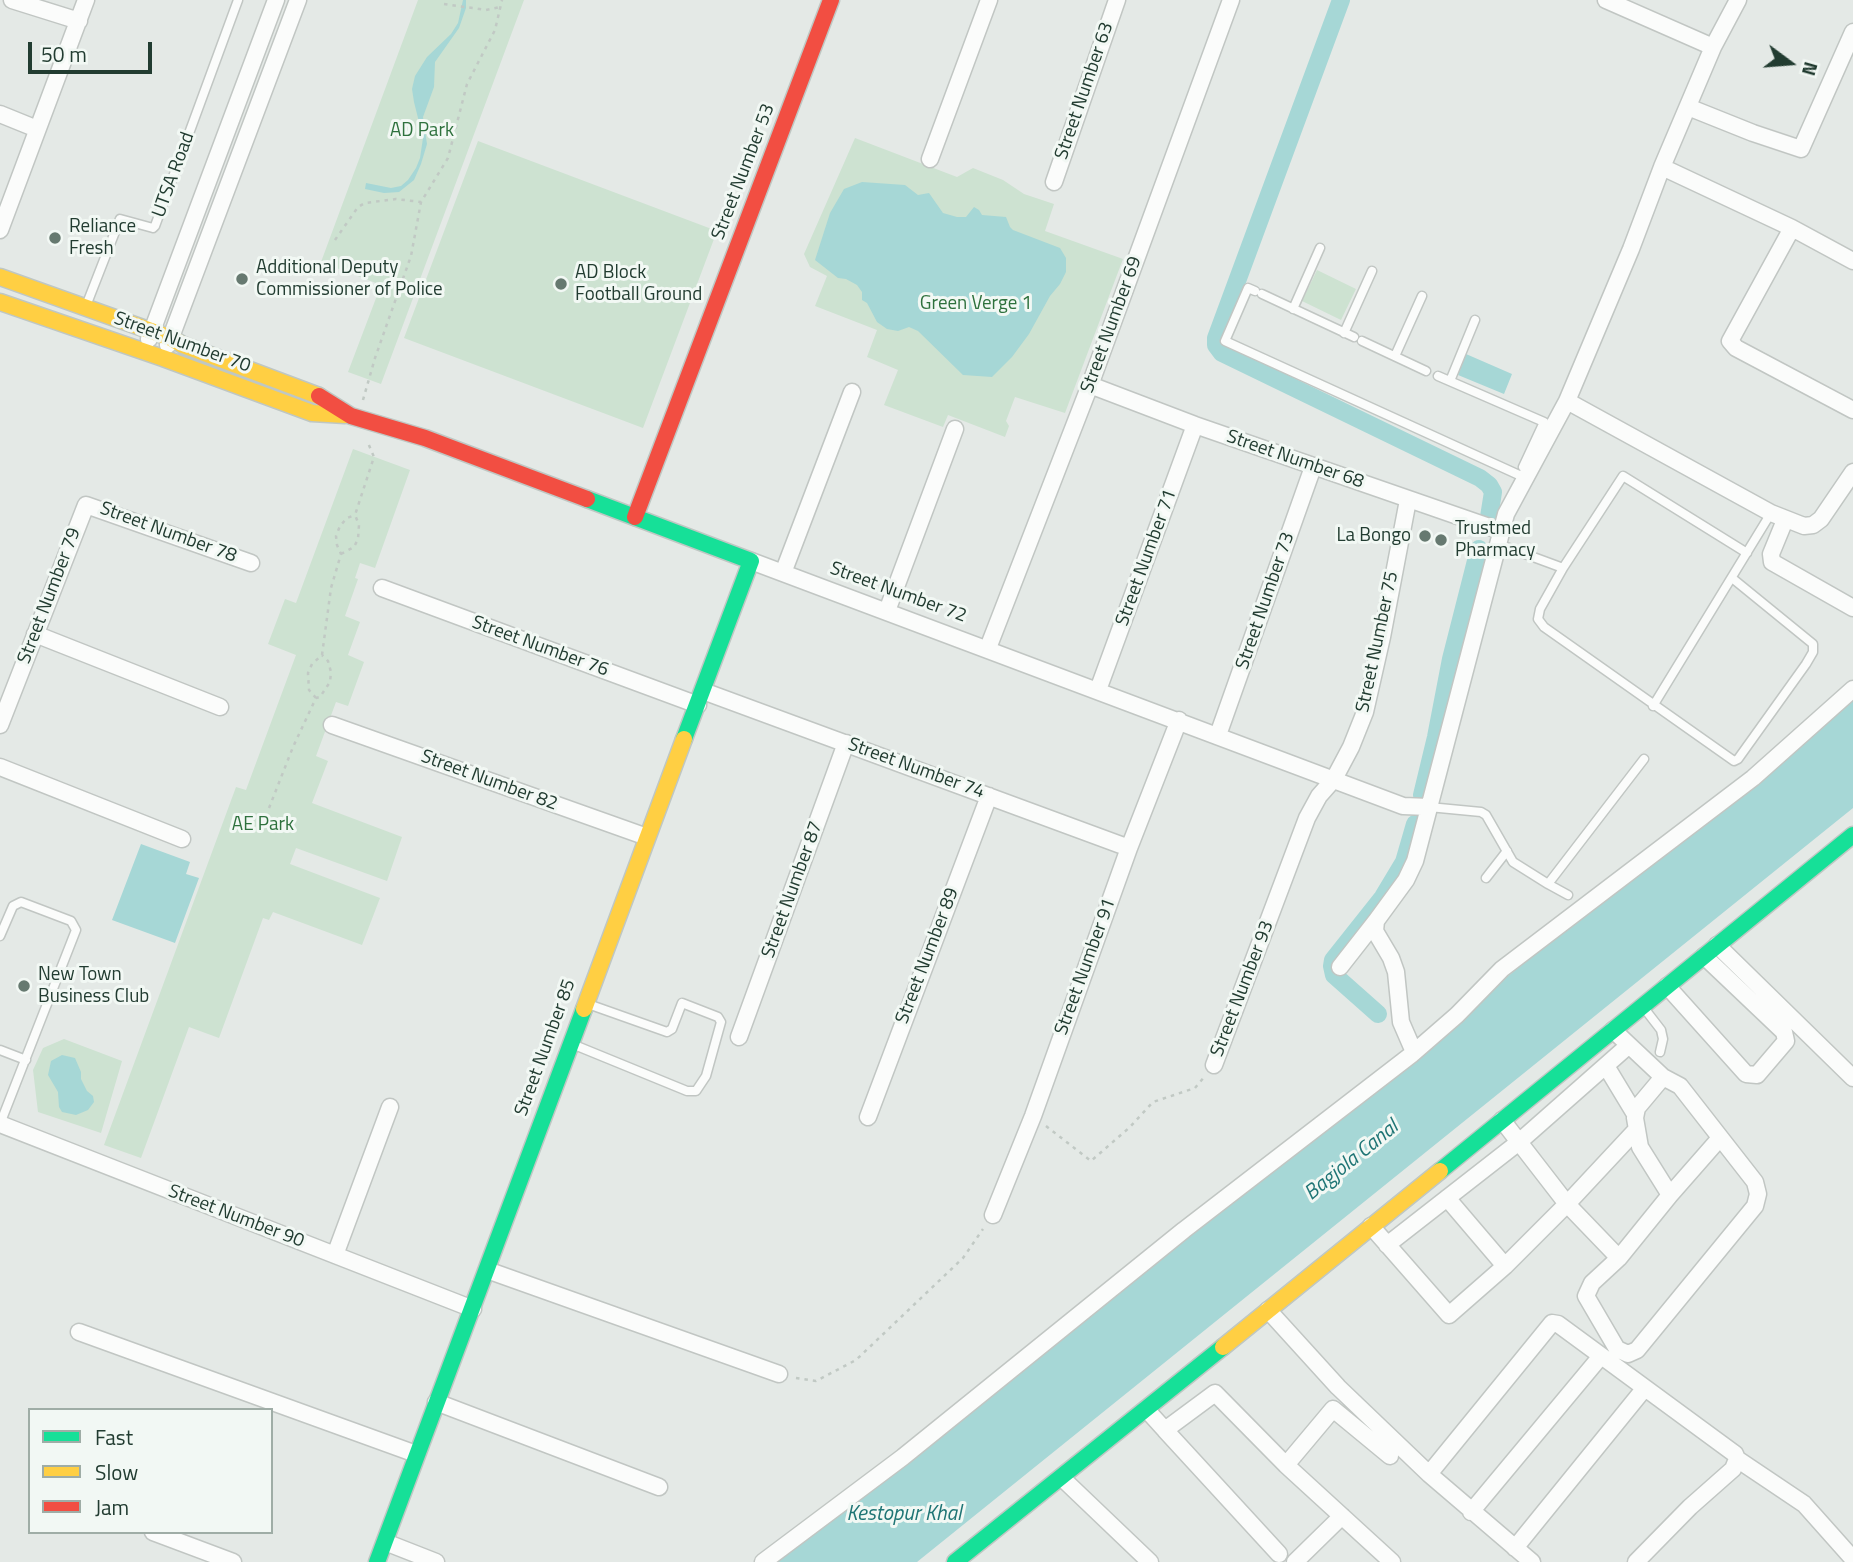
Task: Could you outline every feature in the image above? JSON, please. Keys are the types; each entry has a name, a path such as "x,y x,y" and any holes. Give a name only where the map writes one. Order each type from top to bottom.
{"street":[{"path":"12,0 79,21"},
{"path":"0,226 86,0"},
{"path":"145,352 276,0"},
{"path":"163,358 298,0"},
{"name":"Street Number 53","path":"635,517 831,0"},
{"path":"930,159 989,0"},
{"name":"Street Number 63","path":"1054,183 1117,0"},
{"name":"Street Number 69","path":"988,648 1090,385 1231,0"},
{"path":"1606,0 1713,47"},
{"path":"1340,967 1411,870 1506,514 1567,401 1713,47 1738,0"},
{"path":"1688,107 1801,149 1853,32"},
{"path":"0,114 37,129"},
{"path":"1662,167 1792,228 1853,261"},
{"path":"1792,228 1730,341 1737,348 1853,410"},
{"path":"0,277 170,338 319,397 355,417"},
{"name":"Street Number 70","path":"0,302 312,413 355,417"},
{"name":"Street Number 68","path":"1090,385 1408,500 1500,538"},
{"path":"783,573 852,392"},
{"path":"1567,401 1778,517 1804,526 1813,525 1821,519 1853,472"},
{"name":"Street Number 72","path":"355,417 425,438 1404,806 1429,807"},
{"name":"Street Number 71","path":"1098,690 1195,425"},
{"path":"887,611 955,429"},
{"name":"Street Number 73","path":"1218,735 1313,467"},
{"name":"Street Number 75","path":"1334,779 1365,712 1408,500"},
{"name":"Street Number 78","path":"85,506 251,563"},
{"name":"Street Number 79","path":"2,714 85,506"},
{"path":"1778,517 1772,562 1853,608"},
{"name":"Street Number 85","path":"381,1551 751,561"},
{"name":"Street Number 76","path":"382,588 701,698"},
{"path":"35,634 220,707"},
{"path":"763,1562 903,1457 1184,1230 1414,1052 1502,969 1754,778 1853,689"},
{"name":"Street Number 74","path":"701,698 846,743 1129,848"},
{"name":"Street Number 91","path":"993,1215 1033,1116 1129,848 1179,720"},
{"name":"Street Number 82","path":"332,725 647,837"},
{"name":"Street Number 87","path":"740,1037 846,743"},
{"path":"0,767 182,839"},
{"name":"Street Number 93","path":"1214,1065 1307,818 1319,796 1334,779"},
{"name":"Street Number 89","path":"868,1117 989,796"},
{"path":"955,1562 1853,835"},
{"path":"1376,921 1375,931 1396,972 1401,1022 1414,1052"},
{"path":"1717,945 1853,1079"},
{"path":"1667,986 1746,1074 1757,1074 1786,1041 1784,1032 1704,956"},
{"path":"1612,1030 1663,1077 1680,1086 1755,1182 1758,1194 1755,1206 1637,1350 1628,1354 1618,1349 1586,1296 1591,1283 1619,1258 1720,1138"},
{"path":"1387,1245 1519,1142 1629,1045"},
{"path":"1605,1066 1636,1121"},
{"path":"1663,1077 1637,1108 1636,1121 1640,1147 1671,1195"},
{"path":"335,1255 390,1107"},
{"path":"1502,1120 1567,1203 1619,1258"},
{"path":"1371,1226 1449,1315 1505,1266 1567,1203 1636,1121"},
{"name":"Street Number 90","path":"0,1124 473,1309"},
{"path":"1447,1198 1505,1266"},
{"path":"487,1270 779,1374"},
{"path":"1268,1310 1338,1387 1429,1474 1532,1562"},
{"path":"1429,1474 1552,1323 1558,1324 1737,1458 1804,1504 1853,1559"},
{"path":"79,1332 416,1454"},
{"path":"1471,1512 1601,1356"},
{"path":"1195,1370 1286,1465 1392,1562"},
{"path":"1515,1548 1644,1389"},
{"path":"1165,1430 1215,1393"},
{"path":"436,1402 659,1487"},
{"path":"1146,1409 1279,1560"},
{"path":"1286,1465 1333,1409 1390,1455"},
{"path":"1636,1562 1732,1469 1737,1458"},
{"path":"1062,1478 1150,1562"},
{"path":"1295,1562 1342,1516"},
{"path":"158,1534 233,1562"},
{"path":"381,1551 436,1562"}],"lane":[{"name":"UTSA Road","path":"86,307 120,219 153,228 155,226 238,0"},
{"path":"1293,309 1320,248"},
{"path":"1344,332 1372,271"},
{"path":"1426,371 1248,288 1225,341 1519,475"},
{"path":"1395,356 1422,296"},
{"path":"1450,381 1475,320"},
{"path":"1438,376 1544,422 1519,475 1506,514"},
{"path":"1732,578 1813,644 1813,652 1807,664 1734,761 1653,706 1544,627 1538,619 1540,610 1563,568 1623,476 1747,552"},
{"path":"1653,706 1747,552 1778,517"},
{"path":"1500,538 1563,568"},
{"path":"1548,884 1644,759"},
{"path":"1429,807 1481,812 1486,815 1513,862 1568,895"},
{"path":"1486,878 1507,851"},
{"path":"0,936 13,906 21,902 71,921 76,930 0,1124"},
{"path":"570,1043 687,1091 696,1091 706,1076 721,1022 719,1017 682,1003 672,1030 667,1032 585,1003"},
{"path":"1642,1006 1661,1030 1660,1052"},
{"path":"0,1050 26,1059"}],"path":[{"path":"341,554 354,547 358,539 359,525 355,515 374,457 355,417 411,256 421,202 448,158 467,84 495,30 502,0"},
{"path":"444,4 486,10 501,7"},
{"path":"335,240 358,207 365,203 396,199 421,202"},
{"path":"316,698 309,690 308,673 312,664 322,655 331,588 341,554 336,536 347,518 355,515"},
{"path":"269,808 316,698 325,691 330,682 331,671 328,661 322,655"},
{"name":"Street Number 93","path":"1033,1116 1091,1161 1130,1127 1153,1101 1195,1088 1214,1065"},
{"path":"779,1374 816,1381 856,1360 963,1258 993,1215"}],"green space":[{"name":"AD Park","path":"418,0 524,0 381,384 348,372 381,285 321,262"},
{"name":"Green Verge 1","path":"855,138 957,177 973,168 1003,180 1024,194 1054,204 1045,231 1123,259 1065,413 1015,397 1006,421 1009,426 1005,437 948,415 943,427 884,405 898,370 867,357 877,330 815,306 827,276 810,267 804,254"},
{"name":"AD Block Football Ground","path":"478,141 717,231 643,428 404,338"},
{"path":"1317,270 1356,289 1341,320 1302,301"},
{"name":"AE Park","path":"353,449 410,470 375,568 360,563 355,578 358,579 345,616 360,622 348,655 364,662 348,706 336,702 316,756 328,761 312,803 402,837 387,881 296,848 290,864 380,898 362,945 273,912 269,920 263,918 219,1038 189,1027 141,1158 104,1145 236,787 246,790 296,655 268,644 285,599 296,603"},
{"path":"64,1039 122,1061 101,1133 38,1112 33,1070 43,1048"}],"water":[{"path":"463,0 466,0 466,8 459,28 435,62 434,87 423,117 427,144 414,180 399,192 384,193 365,189 366,183 391,188 401,186 416,168 423,138 412,89 415,76 427,57 451,34 458,23"},
{"path":"862,182 905,185 918,195 929,193 943,213 957,217 966,217 974,207 982,215 1006,217 1013,230 1060,248 1066,258 1066,272 1060,284 1050,296 1029,334 1012,357 992,377 963,375 918,331 909,327 898,331 887,329 877,322 867,303 862,300 862,292 857,285 838,278 815,260 830,213 844,189"},
{"path":"1466,354 1512,374 1504,394 1458,375"},
{"name":"Kestopur Khal","path":"1853,701 1853,808 917,1562 773,1562"},
{"path":"141,844 190,862 186,874 199,878 175,943 112,920"},
{"path":"62,1055 75,1058 81,1079 93,1096 94,1102 88,1110 76,1115 62,1112 58,1092 48,1075 51,1061"}],"waterway":[{"path":"1341,0 1216,338 1216,345 1222,353 1480,478 1493,492 1489,517"},
{"path":"1422,795 1451,659 1479,549"},
{"path":"1378,1014 1334,975 1333,960 1383,897 1404,862 1415,824"}],"traffic: fast":[{"path":"587,499 751,561 684,739"},
{"path":"1440,1171 1853,835"},
{"path":"377,1562 584,1009"},
{"path":"955,1562 1223,1347"}],"traffic: slow":[{"path":"0,277 171,338 183,345 319,396"},
{"path":"0,302 312,413 345,415"},
{"path":"584,1009 684,739"},
{"path":"1223,1347 1440,1171"}],"traffic: jam":[{"path":"635,517 831,0"},
{"path":"319,396 351,416 425,438 587,499"}],"place":[{"name":"Reliance Fresh","path":"55,238"},
{"name":"Additional Deputy Commissioner of Police","path":"242,279"},
{"name":"AD Block Football Ground","path":"561,284"},
{"name":"La Bongo","path":"1425,536"},
{"name":"Trustmed Pharmacy","path":"1441,540"},
{"name":"New Town Business Club","path":"24,986"}],"water label":[{"name":"Bagjola Canal","path":"1352,1161"}]}
